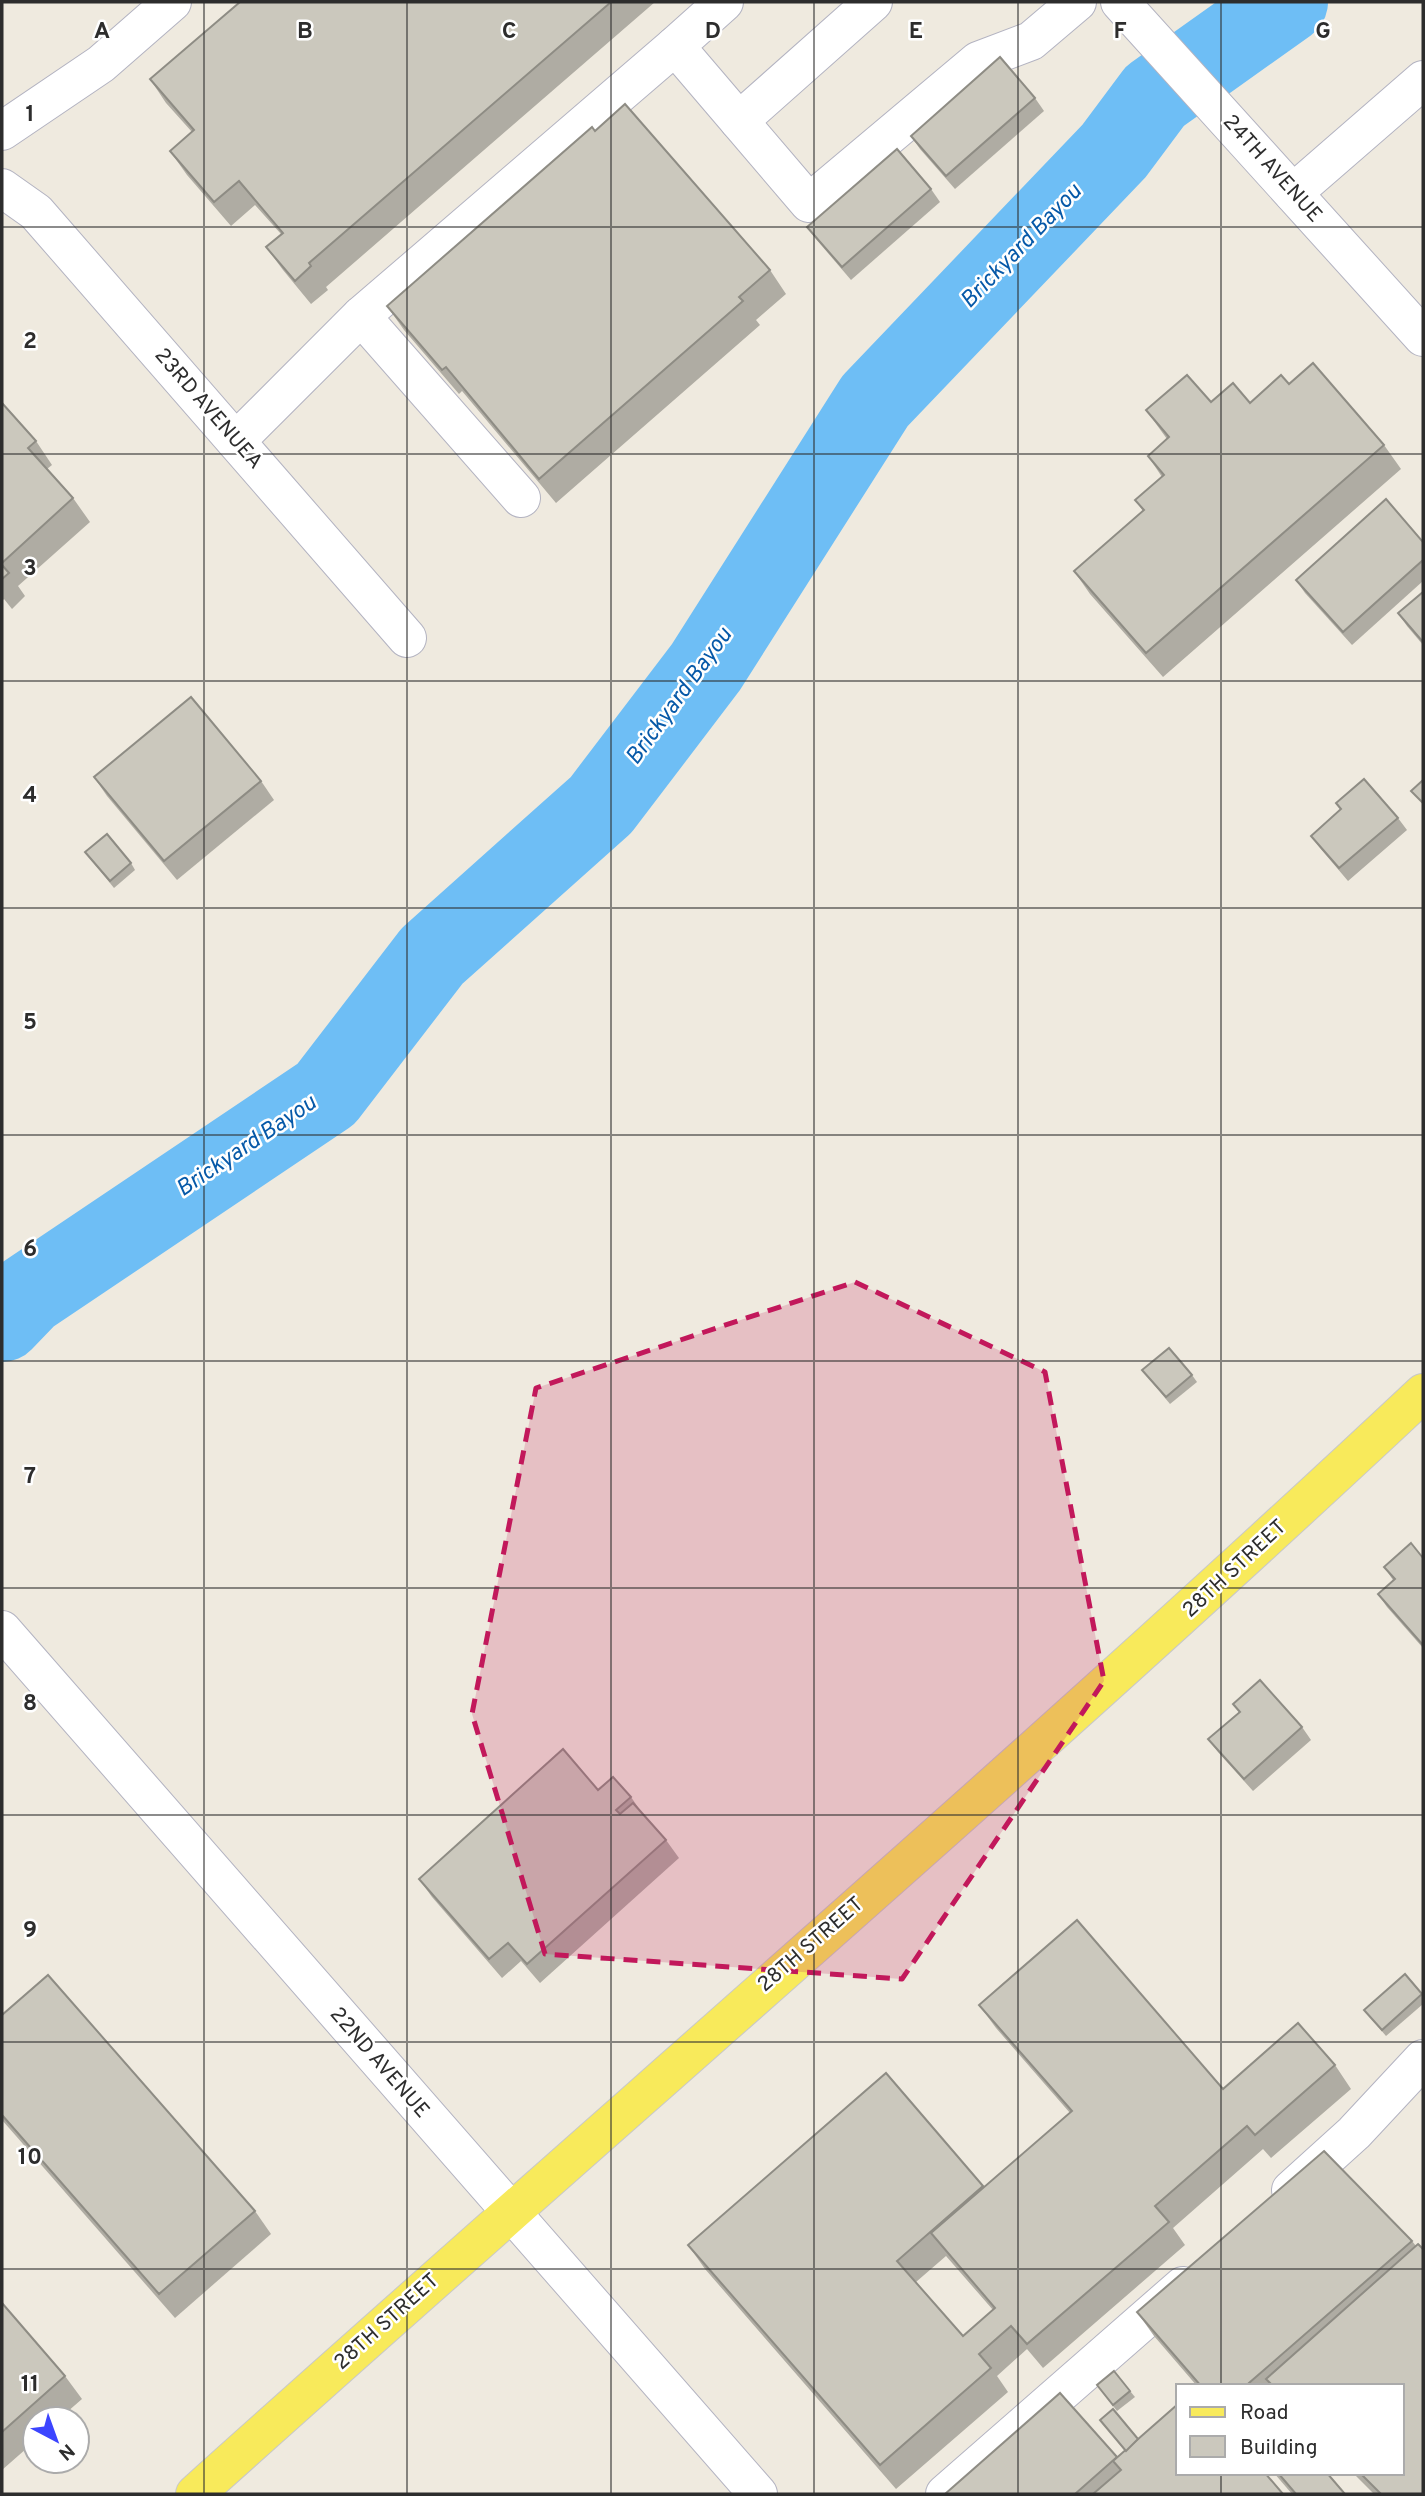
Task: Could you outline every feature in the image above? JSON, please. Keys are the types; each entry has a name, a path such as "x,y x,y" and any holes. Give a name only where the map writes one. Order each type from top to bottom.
{"main road":[{"name":"28TH STREET","path":"195,2494 508,2212 1210,1593 1423,1393"}],"street":[{"path":"2,131 101,64 172,2"},
{"path":"236,442 361,316 724,2"},
{"path":"739,121 873,2"},
{"path":"675,46 809,203 978,61 1031,41 1077,2"},
{"name":"24TH AVENUE","path":"1121,2 1423,337"},
{"path":"1293,193 1423,80"},
{"name":"23RD AVENUEA","path":"2,188 36,212 407,638"},
{"path":"361,316 521,498"},
{"name":"22ND AVENUE","path":"2,1630 508,2212 758,2494"},
{"path":"1267,2211 1354,2133 1423,2059"},
{"path":"945,2494 1209,2264"}],"highlighted area":[{"path":"855,1282 1045,1372 1104,1681 902,1979 545,1954 472,1714 536,1388"}],"building":[{"path":"240,2 611,2 309,263 311,266 295,281 266,247 283,233 239,181 214,202 170,151 194,130 150,79"},
{"path":"1000,57 1035,98 946,176 911,136"},
{"path":"625,104 770,270 739,297 743,301 539,479 446,367 442,370 387,306 592,127 595,131"},
{"path":"897,149 931,189 842,267 807,227"},
{"path":"1313,363 1384,445 1146,653 1074,571 1144,510 1135,500 1164,475 1148,456 1169,437 1146,410 1187,375 1211,402 1233,383 1250,403 1281,375 1289,384"},
{"path":"2,403 36,441 28,448 73,498 2,563"},
{"path":"1386,499 1423,542 1423,560 1343,632 1296,580"},
{"path":"2,565 9,573 2,579"},
{"path":"1423,592 1423,642 1398,613"},
{"path":"191,697 261,781 164,861 94,777"},
{"path":"1364,779 1398,818 1339,868 1311,836 1341,809 1336,803"},
{"path":"1423,780 1423,803 1411,791"},
{"path":"107,834 131,863 110,881 85,852"},
{"path":"1169,1348 1192,1375 1166,1397 1142,1370"},
{"path":"1411,1543 1423,1558 1423,1645 1378,1594 1395,1579 1384,1567"},
{"path":"1260,1680 1302,1727 1244,1779 1208,1739 1240,1712 1233,1704"},
{"path":"563,1749 598,1790 613,1777 631,1797 616,1810 620,1814 633,1803 666,1840 527,1964 508,1943 489,1959 419,1879"},
{"path":"1077,1920 1223,2089 1298,2023 1335,2065 1255,2135 1247,2126 1155,2206 1169,2222 1027,2344 1011,2326 979,2354 991,2368 880,2465 688,2245 886,2073 983,2186 897,2261 963,2336 995,2308 931,2233 1072,2111 979,2005"},
{"path":"1405,1974 1422,1994 1382,2030 1364,2010"},
{"path":"48,1975 255,2211 159,2294 2,2115 2,2015"},
{"path":"1324,2151 1412,2241 1250,2384 1199,2384 1137,2312"},
{"path":"1418,2244 1423,2249 1423,2494 1381,2494 1362,2475 1404,2475 1404,2384 1271,2384 1266,2379"},
{"path":"2,2303 65,2376 32,2405 21,2405 21,2415 2,2432"},
{"path":"1114,2371 1130,2391 1113,2405 1097,2385"},
{"path":"1060,2393 1117,2457 1075,2494 945,2494"},
{"path":"1176,2406 1176,2475 1267,2475 1283,2494 1093,2494 1121,2470 1113,2461"},
{"path":"1113,2409 1138,2439 1126,2451 1100,2420"},
{"path":"1280,2475 1329,2475 1345,2494 1296,2494"}],"waterway":[{"name":"Brickyard Bayou","path":"2,1321 27,1295 326,1094 432,956 601,805 706,667 875,401 1114,151 1155,96 1287,2"}]}
